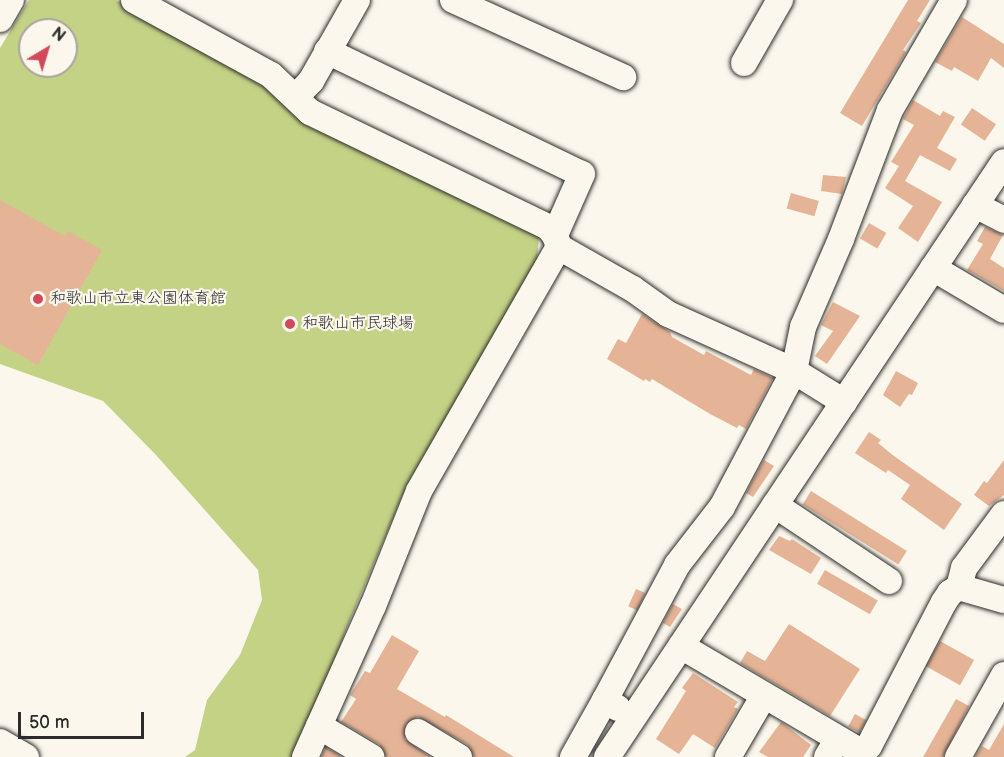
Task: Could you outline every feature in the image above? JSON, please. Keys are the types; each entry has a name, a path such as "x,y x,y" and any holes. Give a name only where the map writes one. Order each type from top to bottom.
{"street":[{"path":"0,19 11,0"},
{"path":"134,0 271,75 310,112 548,227 557,241 668,314 794,371 844,402"},
{"path":"296,97 311,81 357,0"},
{"path":"453,0 622,77"},
{"path":"744,63 780,0"},
{"path":"573,757 677,565 722,507 794,371 803,327 841,239 890,110 954,0"},
{"path":"305,757 373,606 419,491 557,241 582,174 327,51"},
{"path":"607,757 1004,162"},
{"path":"975,205 1004,220"},
{"path":"933,268 1004,310"},
{"path":"775,505 889,581"},
{"path":"681,646 763,697 833,748 871,752 944,602 959,587 964,568 1004,514"},
{"path":"959,587 1004,600"},
{"path":"958,757 1004,675"},
{"path":"728,757 763,697"},
{"path":"605,700 633,718"},
{"path":"319,726 371,757"},
{"path":"418,732 459,757"},
{"path":"0,742 26,757"}],"green space":[{"path":"29,0 116,0 539,236 537,261 407,485 347,627 311,722 292,757 185,757 195,750 207,700 240,655 262,600 258,570 156,455 103,401 0,364 0,48 18,18 18,78 78,78 78,18 18,18"}],"building":[{"path":"908,0 930,0 917,21 921,23 903,50 906,52 862,126 840,113"},
{"path":"962,17 1004,44 1004,68 991,58 978,81 954,67 952,71 935,62"},
{"path":"913,100 940,116 943,111 955,117 937,148 957,159 950,171 920,155 905,181 942,202 918,242 898,228 913,206 885,188 899,166 891,162 914,125 903,119"},
{"path":"972,108 996,124 985,141 961,125"},
{"path":"823,175 846,177 842,194 821,191"},
{"path":"791,193 819,201 814,216 787,208"},
{"name":"和歌山市立東公園体育館","path":"0,200 65,236 68,231 102,250 38,365 0,344"},
{"path":"869,223 886,233 877,249 860,239"},
{"path":"985,227 1003,235 990,259 1004,268 1004,291 967,270 983,244 977,241"},
{"path":"833,302 860,316 827,364 815,356 833,331 821,325"},
{"path":"642,314 670,332 672,337 704,355 706,351 751,375 754,369 773,378 746,429 739,425 737,428 652,379 650,382 645,379 644,381 607,359 618,339 626,343"},
{"path":"896,371 918,383 912,395 909,394 900,407 883,395"},
{"path":"869,432 881,440 878,443 894,456 962,504 944,530 901,499 910,485 888,470 886,473 855,453"},
{"path":"764,460 774,466 753,497 746,493"},
{"path":"1004,460 1004,495 989,506 974,495 984,481 987,483"},
{"path":"811,491 907,551 898,564 803,505"},
{"path":"779,536 790,541 792,539 821,558 811,574 769,550"},
{"path":"825,570 878,600 870,614 817,584"},
{"path":"636,589 645,593 637,610 628,606"},
{"path":"673,604 682,609 670,627 663,623"},
{"path":"789,624 860,669 830,716 740,663 747,651 765,661"},
{"path":"392,635 419,651 397,689 445,717 446,715 514,757 474,757 467,744 418,717 406,724 405,739 430,757 386,757 379,744 341,722 356,699 350,695 365,671 370,673"},
{"path":"940,641 974,660 960,685 926,666"},
{"path":"693,673 738,702 734,707 738,709 715,748 693,734 679,754 656,739 686,691 682,688"},
{"path":"956,699 969,706 943,757 923,757"},
{"path":"855,714 866,720 860,733 848,726"},
{"path":"781,722 811,745 803,757 768,757 759,752"},
{"path":"1004,724 1004,757 975,757 982,746 989,750"},
{"path":"326,747 342,757 321,757"}],"place":[{"name":"和歌山市立東公園体育館","path":"38,299"},
{"name":"和歌山市民球場","path":"290,324"}]}
